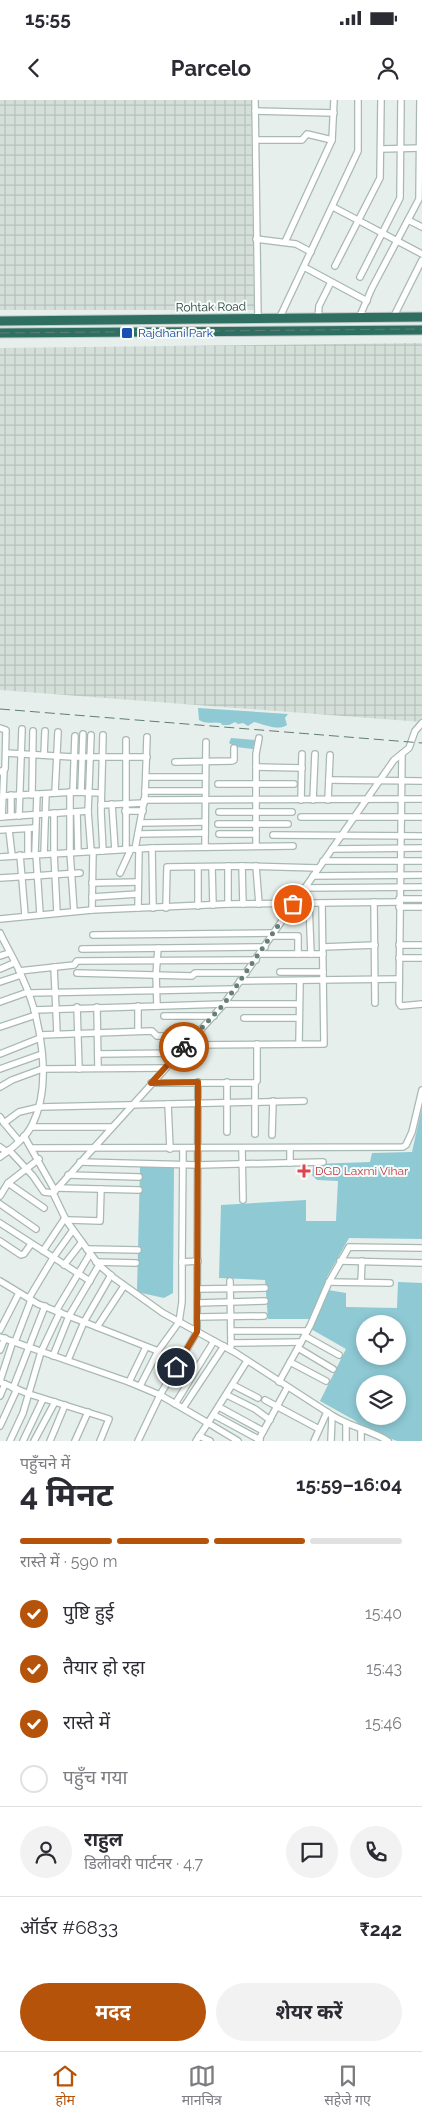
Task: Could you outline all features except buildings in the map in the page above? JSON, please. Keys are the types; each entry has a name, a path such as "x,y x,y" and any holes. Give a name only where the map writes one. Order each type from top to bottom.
{"highway":[{"name":"Rohtak Road","path":"0,321 422,317"},
{"path":"222,320 223,331"},
{"name":"Rohtak Road","path":"0,333 422,330"}],"street":[{"path":"255,100 258,319"},
{"path":"285,242 332,140 334,100"},
{"path":"279,319 358,151 358,100"},
{"path":"335,266 380,178 381,100"},
{"path":"360,277 399,199 401,100"},
{"path":"359,318 366,301 421,197 420,100"},
{"path":"255,111 334,113"},
{"path":"256,140 302,140 307,134 332,140"},
{"path":"380,149 421,148"},
{"path":"332,206 422,254"},
{"path":"408,220 422,227"},
{"path":"256,239 296,244 311,252"},
{"path":"393,318 422,260"},
{"path":"304,268 366,301"},
{"path":"318,319 319,306 331,282"},
{"path":"55,1191 224,1004 394,760 409,748 416,731 422,723"},
{"path":"0,728 6,730 6,753 2,771 4,796 1,817 88,812"},
{"path":"19,816 22,729"},
{"path":"33,731 36,815 33,855"},
{"path":"44,755 45,731"},
{"path":"55,793 58,732"},
{"path":"81,792 83,734"},
{"path":"103,734 101,794 103,850"},
{"path":"91,735 88,812 92,851 92,910"},
{"path":"74,736 69,812 74,911"},
{"path":"120,873 133,849 141,823 146,777 147,737"},
{"path":"256,846 256,767 259,738"},
{"path":"126,740 125,811 138,882 138,908"},
{"path":"205,847 206,742"},
{"path":"174,762 233,761 234,748"},
{"path":"6,753 73,757 147,757"},
{"path":"301,800 302,754"},
{"path":"313,800 315,754"},
{"path":"402,754 399,903 400,1005 422,1004"},
{"path":"328,800 330,755"},
{"path":"256,767 302,768"},
{"path":"146,777 205,776"},
{"path":"329,780 422,782"},
{"path":"218,784 294,784"},
{"path":"145,791 205,791"},
{"path":"4,796 71,792 101,794"},
{"path":"44,854 46,794"},
{"path":"11,795 11,816"},
{"path":"101,805 144,801 422,799"},
{"path":"112,804 115,850"},
{"path":"125,811 143,811"},
{"path":"76,812 78,852"},
{"path":"219,812 292,812"},
{"path":"54,813 57,912"},
{"path":"301,817 422,817"},
{"path":"141,823 205,822"},
{"path":"218,824 288,824"},
{"path":"0,830 35,828"},
{"path":"28,829 38,876 40,914"},
{"path":"9,830 12,856"},
{"path":"138,834 205,833"},
{"path":"220,834 256,834"},
{"path":"273,835 341,837 422,836"},
{"path":"0,857 152,848 293,846"},
{"path":"152,848 153,908"},
{"path":"332,849 422,848"},
{"path":"20,855 25,915"},
{"path":"323,861 422,861"},
{"path":"228,866 228,904"},
{"path":"242,866 243,904"},
{"path":"166,908 167,867 256,866 318,868"},
{"path":"256,866 258,904"},
{"path":"198,867 198,906"},
{"path":"212,867 213,905"},
{"path":"0,878 80,873"},
{"path":"313,876 422,875"},
{"path":"92,883 138,882"},
{"path":"304,888 422,887"},
{"path":"92,897 138,894"},
{"path":"399,903 422,899"},
{"path":"0,918 57,912 228,904 374,902 399,903 422,907"},
{"path":"374,902 375,1003"},
{"path":"186,1045 324,1043 322,903"},
{"path":"309,904 312,954"},
{"path":"93,935 273,934 298,936 298,954"},
{"path":"0,1157 32,1127 40,1107 42,1069 40,1037 35,1012 20,973 1,937"},
{"path":"399,945 422,945"},
{"path":"323,947 374,946"},
{"path":"82,948 265,947"},
{"path":"157,1006 156,975 158,948"},
{"path":"0,956 9,953"},
{"path":"260,954 323,954"},
{"path":"399,958 422,958"},
{"path":"0,982 20,973 74,965 77,961 256,960"},
{"path":"0,969 14,963"},
{"path":"54,967 57,1033"},
{"path":"77,973 192,976 195,972 246,973"},
{"path":"280,972 323,972"},
{"path":"240,981 399,979"},
{"path":"299,1044 300,981"},
{"path":"0,1002 28,993 235,989"},
{"path":"0,1027 35,1012 77,1007 299,1004"},
{"path":"138,1006 138,1031"},
{"path":"77,1007 79,1069"},
{"path":"96,1008 98,1068"},
{"path":"164,1016 214,1016"},
{"path":"244,1018 299,1018"},
{"path":"0,1054 40,1037 57,1033 152,1031 157,1036 195,1036"},
{"path":"255,1134 254,1102 255,1083 257,1081 257,1044"},
{"path":"98,1054 179,1053"},
{"path":"0,1069 42,1054"},
{"path":"0,1087 12,1080 42,1069 165,1068"},
{"path":"138,1441 160,1395 197,1332 198,1082"},
{"path":"227,1082 227,1132"},
{"path":"151,1083 255,1083"},
{"path":"33,1148 198,1149 405,1146 412,1132 422,1090"},
{"path":"272,1134 273,1101"},
{"path":"304,1101 40,1107 19,1112 2,1120 33,1148 73,1230 98,1264 124,1286 179,1322 224,1346 346,1424 373,1433 388,1441"},
{"path":"168,1104 170,1149"},
{"path":"32,1127 112,1127"},
{"path":"0,1147 8,1151 26,1168 44,1192 100,1189 139,1190"},
{"path":"242,1148 243,1200"},
{"path":"290,1148 290,1164"},
{"path":"140,1386 158,1351 179,1322 182,1302 182,1149"},
{"path":"0,1196 8,1183 38,1159"},
{"path":"80,1162 198,1165 323,1162"},
{"path":"68,1175 139,1176"},
{"path":"8,1183 44,1208"},
{"path":"67,1219 100,1221 100,1189"},
{"path":"0,1204 36,1229"},
{"path":"43,1251 67,1219"},
{"path":"0,1223 90,1281"},
{"path":"0,1396 14,1342 30,1299 53,1258 73,1230"},
{"path":"0,1241 22,1255 31,1244"},
{"path":"64,1265 82,1242"},
{"path":"279,1382 306,1333 329,1282 348,1247 422,1248"},
{"path":"88,1251 138,1250"},
{"path":"10,1441 29,1394 41,1352 88,1251"},
{"path":"182,1262 198,1261"},
{"path":"340,1261 422,1263"},
{"path":"361,1282 362,1261"},
{"path":"98,1264 136,1263"},
{"path":"53,1356 69,1316 98,1264"},
{"path":"68,1360 84,1322 111,1275"},
{"path":"0,1281 30,1299 58,1312 158,1351"},
{"path":"230,1281 231,1351"},
{"path":"329,1282 390,1283"},
{"path":"97,1327 124,1286"},
{"path":"198,1289 264,1288"},
{"path":"0,1330 19,1293"},
{"path":"197,1303 264,1301"},
{"path":"0,1426 28,1347 45,1306"},
{"path":"197,1317 264,1316"},
{"path":"231,1332 306,1333 340,1355"},
{"path":"0,1350 2,1338 140,1386 160,1395 238,1441"},
{"path":"175,1404 214,1341"},
{"path":"231,1343 299,1345 333,1369"},
{"path":"183,1408 224,1346"},
{"path":"129,1382 146,1347"},
{"path":"210,1441 198,1438 247,1361"},
{"path":"290,1362 326,1381"},
{"path":"2,1383 43,1399 110,1420 100,1441"},
{"path":"233,1385 319,1429"},
{"path":"214,1415 259,1440 287,1388"},
{"path":"227,1395 255,1409 270,1420"},
{"path":"23,1441 43,1399"},
{"path":"34,1441 54,1402"},
{"path":"58,1441 51,1440 65,1405"},
{"path":"219,1407 263,1431"},
{"path":"75,1441 88,1412"},
{"path":"314,1441 329,1414"},
{"path":"329,1414 331,1441"},
{"path":"346,1424 346,1441"},
{"path":"361,1441 362,1429"},
{"path":"373,1433 373,1441"}],"shaded area":[{"path":"0,100 251,100 254,310 0,310"},
{"path":"422,343 422,722 0,690 0,348"}],"water":[{"path":"198,708 288,714 285,718 287,725 276,727 254,722 248,726 235,722 229,725 222,725 221,723 205,722 199,720"},
{"path":"231,738 255,740 253,749 236,747 229,743"},
{"path":"422,1107 422,1239 349,1238 327,1277 321,1302 310,1319 268,1319 265,1280 219,1278 221,1205 306,1200 306,1221 336,1221 338,1181 317,1180 311,1174 314,1164 370,1162 372,1153 412,1152"},
{"path":"174,1166 173,1293 164,1298 137,1292 140,1167"},
{"path":"398,1282 422,1283 422,1441 397,1441 360,1425 406,1425 406,1375 356,1375 356,1422 320,1401 346,1349 311,1329 328,1290 346,1293 346,1307 397,1308"}],"railway":[{"path":"0,333 422,329"},
{"path":"0,709 422,743"}],"way so far":[{"path":"184,1047 224,1004 293,904"}],"place":[{"name":"Rajdhani Park","path":"127,333"},
{"name":"DGD Laxmi Vihar","path":"304,1171"}],"route":[{"path":"176,1367 197,1332 198,1082 151,1083 184,1047"}]}
